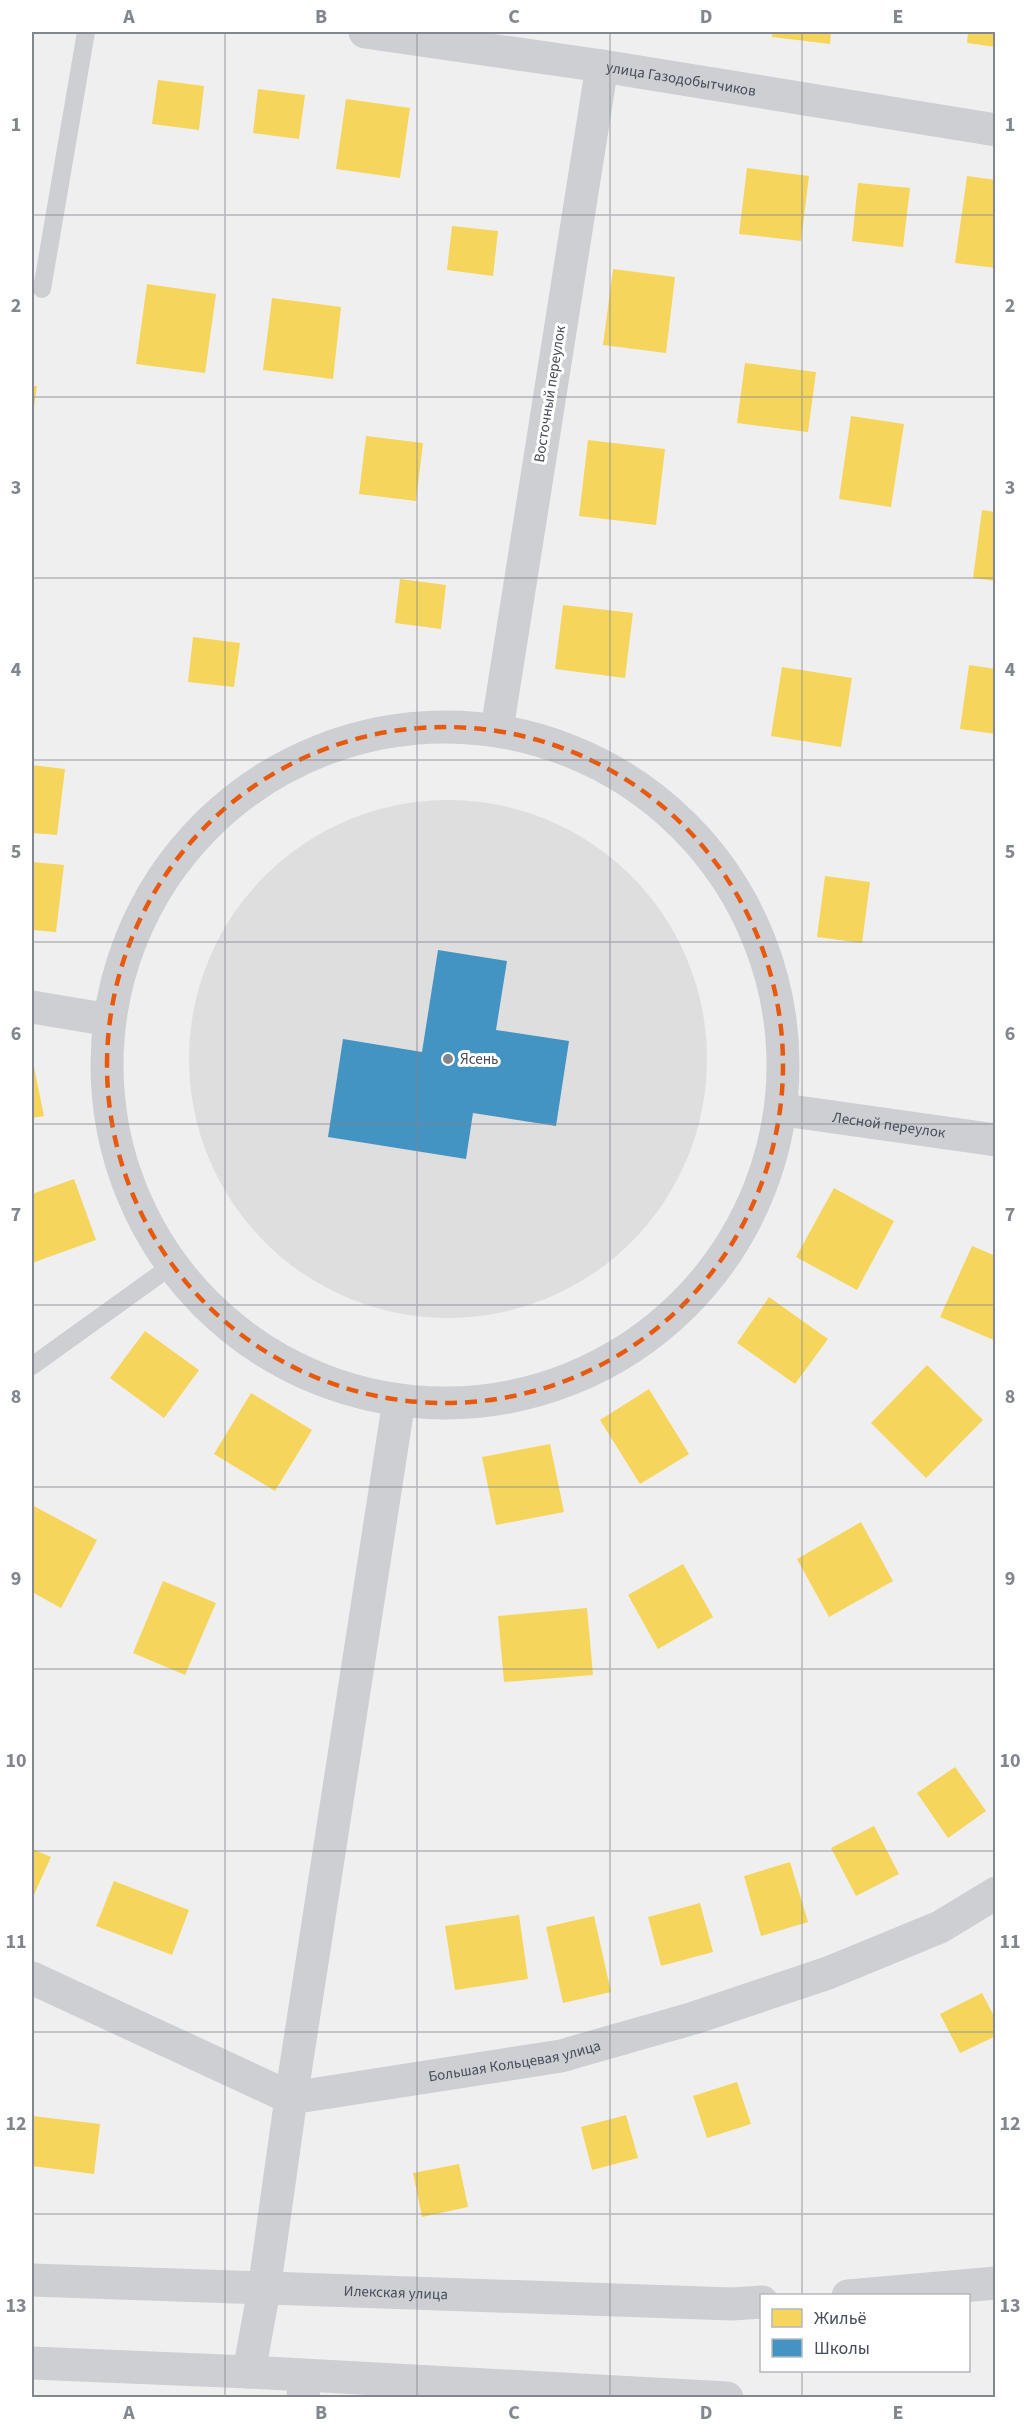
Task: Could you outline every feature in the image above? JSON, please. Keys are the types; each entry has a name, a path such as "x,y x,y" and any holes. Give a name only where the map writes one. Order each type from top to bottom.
{"street":[{"name":"улица Газодобытчиков","path":"365,32 427,36 996,130"},
{"name":"Восточный переулок","path":"498,723 602,66"},
{"path":"498,723 586,754 645,792 721,863 765,942 784,1050 784,1110 750,1215 695,1295 617,1358 514,1396 446,1406 398,1407 340,1389 271,1355 196,1293 174,1264 154,1237 128,1183 107,1099 104,1019 120,964 159,879 210,821 258,784 360,738 498,723"},
{"path":"32,1007 104,1019"},
{"name":"Лесной переулок","path":"784,1110 996,1140"},
{"path":"249,2372 264,2289 291,2098 398,1407"},
{"name":"Большая Кольцевая улица","path":"291,2098 561,2056 694,2018 828,1973 940,1927 996,1893"},
{"path":"32,1978 291,2098"},
{"name":"Илекская улица","path":"32,2280 732,2304 760,2302"},
{"path":"860,2294 996,2283"},
{"path":"32,2363 249,2372 304,2387 726,2397"}],"lane":[{"path":"42,289 86,32"},
{"path":"32,1366 174,1264"}],"highlighted area":[{"path":"498,723 586,754 645,792 721,863 765,942 784,1050 784,1110 750,1215 695,1295 617,1358 514,1396 398,1407 340,1388 271,1355 196,1293 154,1237 128,1183 107,1099 104,1019 120,964 159,879 210,821 258,784 360,738"}],"shaded area":[{"name":"Ясень","path":"448,800 498,805 547,820 592,844 631,876 663,915 687,960 702,1009 707,1059 702,1109 687,1158 663,1203 631,1242 592,1274 547,1298 498,1313 448,1318 398,1313 349,1298 304,1274 265,1242 233,1203 209,1158 194,1109 189,1059 194,1009 209,960 233,915 265,876 304,844 349,820 398,805"}],"building: Жильё":[{"path":"772,32 831,32 830,44 772,37"},
{"path":"968,32 996,32 996,47 967,43"},
{"path":"158,80 204,86 199,130 152,124"},
{"path":"258,89 305,95 299,139 253,133"},
{"path":"346,99 410,108 400,178 336,169"},
{"path":"747,168 809,176 801,241 739,234"},
{"path":"967,176 996,180 996,268 955,263"},
{"path":"858,183 910,188 903,247 852,241"},
{"path":"452,226 498,231 493,276 447,270"},
{"path":"613,269 675,277 666,353 603,345"},
{"path":"147,284 216,294 205,373 136,364"},
{"path":"272,298 341,307 333,379 263,370"},
{"path":"745,363 816,372 808,432 737,423"},
{"path":"32,386 37,386 33,414 32,414"},
{"path":"851,416 904,424 891,507 839,499"},
{"path":"366,436 423,443 416,501 359,494"},
{"path":"588,440 665,449 656,525 579,516"},
{"path":"982,510 996,512 996,581 973,578"},
{"path":"400,579 446,585 441,629 395,623"},
{"path":"563,605 633,613 625,678 555,669"},
{"path":"193,637 240,643 234,687 188,682"},
{"path":"969,665 996,669 996,734 960,729"},
{"path":"782,667 852,678 841,747 771,736"},
{"path":"32,765 65,769 57,835 32,833"},
{"path":"32,862 64,865 56,932 32,930"},
{"path":"825,876 870,882 862,943 817,937"},
{"path":"32,1057 44,1116 32,1118"},
{"path":"74,1179 96,1240 32,1263 32,1194"},
{"path":"834,1188 894,1221 857,1290 796,1257"},
{"path":"972,1246 996,1256 996,1341 940,1317"},
{"path":"769,1297 828,1339 795,1384 737,1343"},
{"path":"145,1331 199,1370 164,1418 110,1378"},
{"path":"927,1365 983,1420 926,1478 871,1423"},
{"path":"649,1389 689,1454 640,1484 600,1420"},
{"path":"251,1393 312,1430 275,1491 214,1454"},
{"path":"550,1444 564,1512 496,1525 482,1457"},
{"path":"32,1505 97,1540 61,1608 32,1592"},
{"path":"861,1522 893,1581 829,1617 797,1559"},
{"path":"683,1564 713,1617 658,1649 628,1595"},
{"path":"163,1581 216,1603 185,1675 133,1653"},
{"path":"587,1608 593,1675 504,1682 498,1616"},
{"path":"955,1767 986,1811 948,1838 917,1793"},
{"path":"874,1826 899,1874 856,1896 831,1848"},
{"path":"32,1849 51,1857 32,1899"},
{"path":"790,1862 808,1922 761,1936 744,1876"},
{"path":"114,1881 189,1910 172,1955 96,1926"},
{"path":"700,1903 713,1952 661,1966 648,1917"},
{"path":"519,1915 528,1979 455,1990 445,1926"},
{"path":"594,1916 611,1992 563,2003 546,1927"},
{"path":"982,1993 996,2020 996,2036 960,2053 940,2014"},
{"path":"737,2082 751,2124 707,2138 693,2096"},
{"path":"626,2115 638,2158 592,2170 581,2127"},
{"path":"32,2116 100,2124 94,2174 32,2166"},
{"path":"459,2164 468,2207 422,2217 413,2173"}],"building: Школы":[{"path":"438,950 507,961 496,1030 569,1041 556,1126 473,1113 466,1159 328,1137 343,1039 422,1052"}],"place":[{"name":"Ясень","path":"448,1059"}]}
